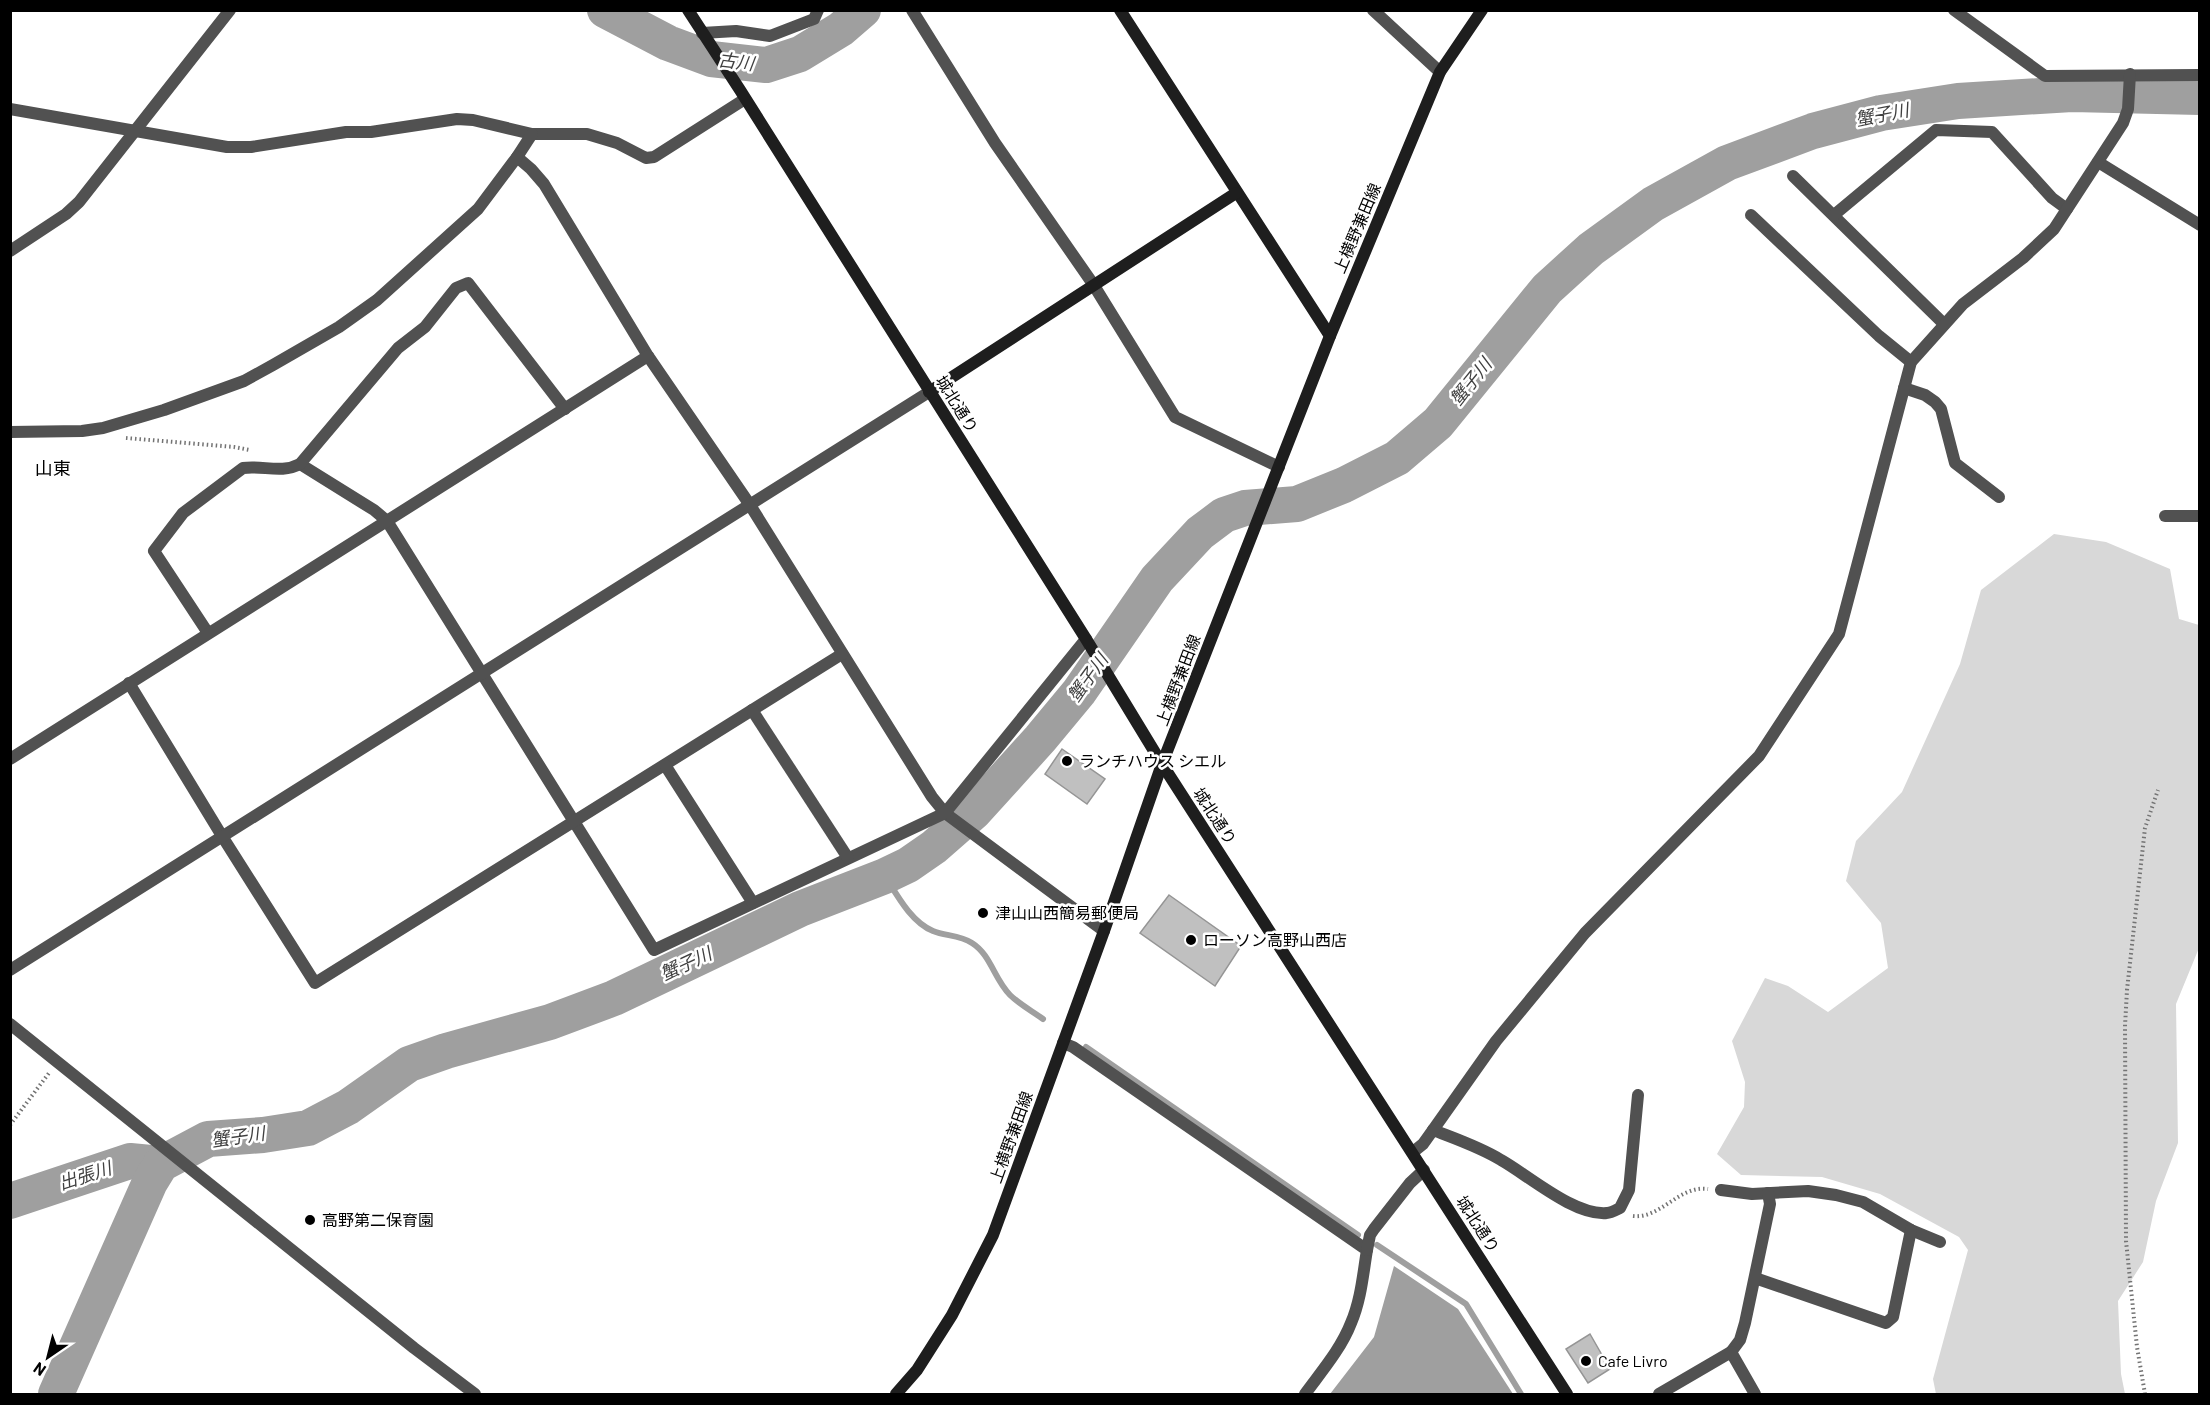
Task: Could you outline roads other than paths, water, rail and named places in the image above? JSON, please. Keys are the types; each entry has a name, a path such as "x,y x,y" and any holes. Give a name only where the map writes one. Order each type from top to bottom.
{"street":[{"path":"10,251 66,214 79,202 230,10"},
{"name":"城北通り","path":"687,10 1089,642 1162,764 1567,1395"},
{"path":"703,35 736,31 770,36 814,19 818,10"},
{"path":"912,10 995,143 1093,284 1175,417 1279,467"},
{"path":"1120,10 1330,336"},
{"path":"1373,10 1440,72"},
{"name":"上横野兼田線","path":"896,1395 917,1371 952,1316 993,1235 1104,931 1162,764 1330,336 1440,72 1482,10"},
{"path":"1954,10 2045,76 2199,75"},
{"path":"1413,1152 1433,1130 1496,1041 1585,933 1759,756 1839,634 1911,362 1963,304 2023,258 2054,229 2123,123 2128,109 2130,77"},
{"path":"10,109 227,147 251,147 346,132 371,132 457,119 473,120 532,134 587,134 617,143 646,158 654,157 743,95"},
{"path":"1834,215 1936,130 1992,132 2052,198 2067,209"},
{"path":"10,432 82,431 103,428 164,410 244,381 339,327 377,300 478,209 518,158 532,134"},
{"path":"518,158 544,184 648,356 750,505 932,797 945,813 1104,931"},
{"path":"2098,162 2199,225"},
{"path":"1792,176 1944,324"},
{"path":"10,970 929,392 1236,193"},
{"path":"1751,215 1879,336 1911,362"},
{"path":"208,633 154,551 183,513 243,468 253,466 282,470 300,464 398,348 425,327 456,288 468,283 564,409"},
{"path":"10,759 648,356"},
{"path":"1904,388 1925,395 1935,402 1941,409 1955,463 1999,497"},
{"path":"300,464 374,510 387,521 654,950 945,813 1089,642"},
{"path":"2165,516 2199,516"},
{"path":"129,683 315,983 842,654"},
{"path":"752,710 848,858"},
{"path":"665,765 753,903"},
{"path":"10,1024 475,1395"},
{"path":"1063,1043 1073,1047 1367,1250"},
{"path":"1433,1130 1476,1147 1503,1161 1564,1201 1593,1211 1608,1213 1620,1208 1629,1190 1638,1095"},
{"path":"1305,1395 1343,1341 1351,1324 1358,1305 1370,1235 1410,1183 1424,1170"},
{"path":"1721,1190 1752,1194 1808,1191 1836,1195 1863,1202 1911,1230 1940,1242"},
{"path":"1659,1395 1731,1352 1740,1340 1770,1204 1768,1193"},
{"path":"1755,1278 1886,1323 1893,1317 1911,1230"},
{"path":"1731,1352 1755,1395"}],"waterway":[{"name":"古川","path":"605,10 668,43 711,59 766,65 800,54 841,29 863,10"},
{"name":"蟹子川","path":"56,1394 150,1182 161,1164 208,1139 263,1135 308,1128 348,1107 409,1064 446,1051 550,1022 614,998 800,909 908,865 934,847 974,812 1040,739 1079,692 1157,579 1200,533 1224,515 1245,508 1297,504 1344,485 1397,458 1438,423 1547,289 1591,249 1653,204 1727,163 1813,131 1881,113 1958,101 2072,94 2200,97"},
{"path":"885,876 911,915 933,931 963,938 972,943 984,954 1010,995 1043,1019"},
{"path":"1086,1047 1358,1235"},
{"name":"出張川","path":"10,1201 130,1161 161,1164"},
{"path":"1377,1245 1466,1304 1521,1394"}],"place":[{"name":"ランチハウス シエル","path":"1067,761"},
{"name":"津山山西簡易郵便局","path":"983,913"},
{"name":"ローソン高野山西店","path":"1191,940"},
{"name":"高野第二保育園","path":"310,1220"},
{"name":"Cafe Livro","path":"1586,1361"}],"district":[{"name":"山東","path":"53,469"}]}
